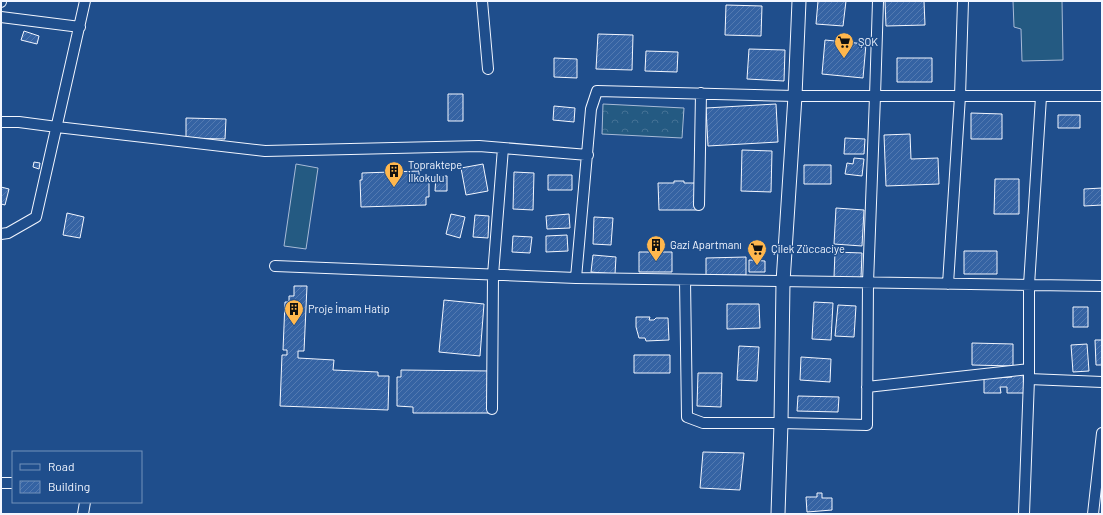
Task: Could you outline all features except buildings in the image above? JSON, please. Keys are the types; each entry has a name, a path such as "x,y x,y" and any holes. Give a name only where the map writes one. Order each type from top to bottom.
{"main road":[{"path":"778,514 783,282 798,1"}],"street":[{"path":"1,234 8,233 36,217 85,1"},
{"path":"482,1 488,69"},
{"path":"685,280 687,417 703,423 867,425 868,283 878,1"},
{"path":"948,284 960,96 963,1"},
{"path":"1,16 80,26"},
{"path":"576,278 591,109 597,91 794,96 1102,96"},
{"path":"699,205 701,94"},
{"path":"1024,514 1029,374 1029,285 1041,97"},
{"path":"1,122 20,122 265,150 472,146 588,155"},
{"path":"492,409 493,275 503,148"},
{"path":"275,266 576,278 1102,286"},
{"path":"867,387 1029,374 1102,382"},
{"path":"1093,514 1102,433"},
{"path":"1,483 12,483"},
{"path":"83,514 84,503"}],"green space":[{"path":"1013,1 1062,1 1063,60 1022,61 1021,29 1014,27"},
{"path":"603,104 684,108 682,138 602,134"},
{"path":"296,164 318,168 306,249 284,246"}],"place":[{"name":"ŞOK","path":"844,59"},
{"name":"Topraktepe İlkokulu","path":"394,188"},
{"name":"Gazi Apartmanı","path":"656,262"},
{"name":"Çilek Züccaciye","path":"757,266"},
{"name":"Proje İmam Hatip","path":"294,326"}]}
